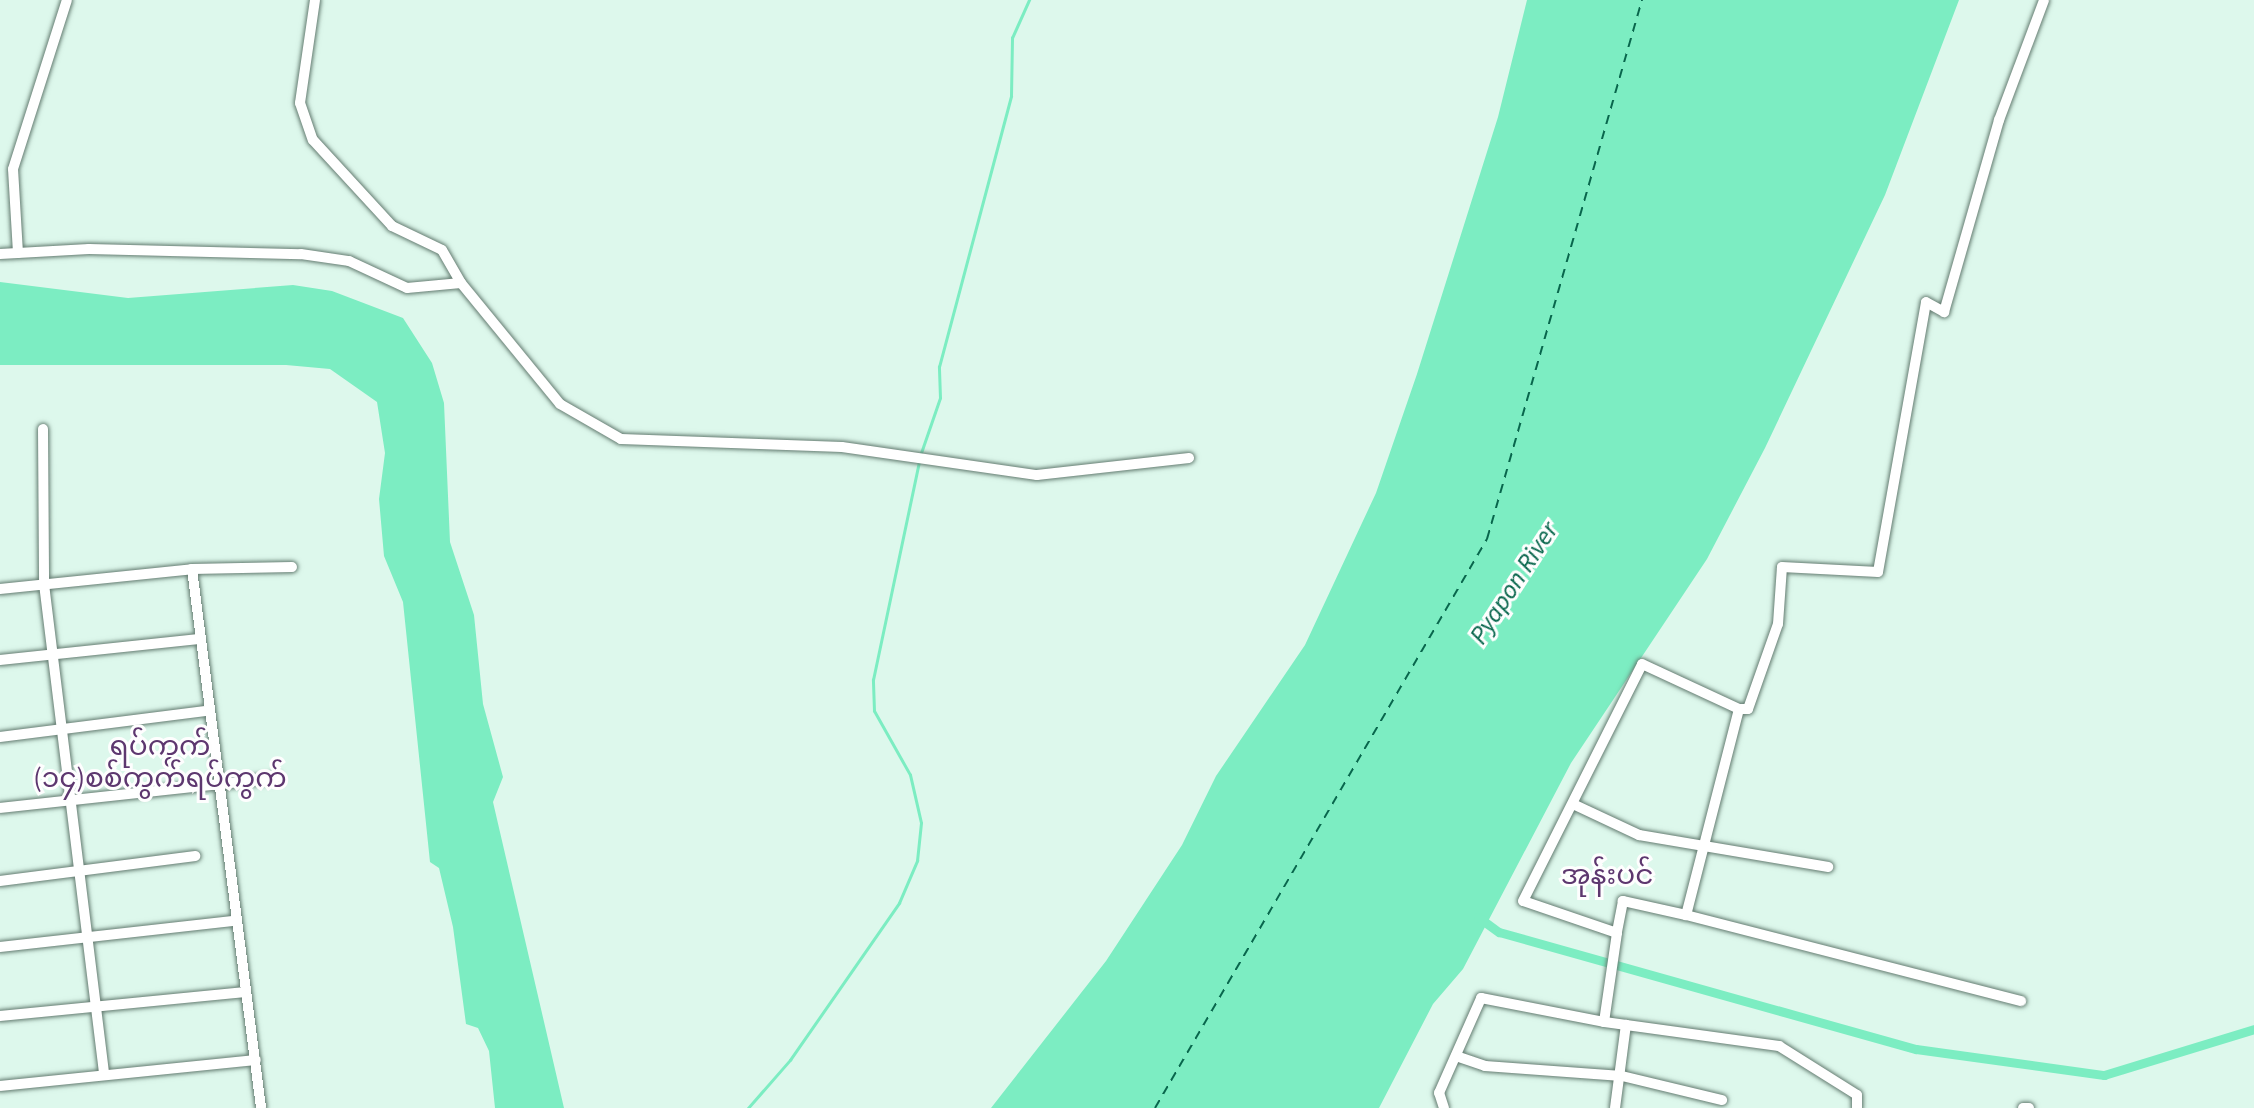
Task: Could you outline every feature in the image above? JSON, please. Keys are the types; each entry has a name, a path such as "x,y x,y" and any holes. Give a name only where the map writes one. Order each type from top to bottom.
{"street":[{"path":"18,253 13,169 67,0"},
{"path":"315,0 300,103 313,141 392,226 442,250 461,283 560,404 577,418 607,426 617,438 842,447 1037,475 1189,458"},
{"path":"1617,933 1523,901 1575,805 1643,664 1739,709 1748,709 1778,624 1782,567 1878,572 1926,302 1944,312 1998,120 2044,0"},
{"path":"0,254 89,248 301,254 349,261 407,288 461,283"},
{"path":"43,429 44,584 68,801 104,1073"},
{"path":"0,589 192,569 292,568"},
{"path":"192,569 233,921 256,1060 261,1108"},
{"path":"0,660 52,652 200,639"},
{"path":"1686,915 1739,709"},
{"path":"0,737 207,711"},
{"path":"0,808 277,778"},
{"path":"1575,805 1639,835 1706,844 1828,867"},
{"path":"0,881 195,856"},
{"path":"1604,1022 1623,901 2021,1001"},
{"path":"0,947 233,921"},
{"path":"0,1016 243,992"},
{"path":"1444,1108 1439,1093 1481,998 1604,1022 1779,1046 1857,1095 1857,1108"},
{"path":"1615,1108 1626,1025"},
{"path":"1455,1056 1485,1066 1620,1076 1722,1100"},
{"path":"0,1086 104,1073 256,1060"},
{"path":"2024,1108 2029,1108"}],"water":[{"name":"Pyapon River","path":"1527,0 1959,0 1885,195 1765,448 1707,559 1571,763 1463,969 1433,1004 1379,1108 991,1108 1106,961 1182,845 1216,776 1305,645 1376,493 1417,374 1498,117"},
{"path":"0,282 128,298 293,285 332,291 403,318 432,363 444,403 450,542 474,615 483,704 503,777 493,802 564,1108 495,1108 489,1051 478,1028 466,1024 453,927 439,868 430,862 403,602 384,556 379,499 385,453 377,402 330,369 286,365 0,365"}],"waterway":[{"path":"920,456 940,398 939,367 1011,96 1012,38 1029,0"},
{"path":"748,1108 790,1060 899,903 917,861 921,823 910,775 874,711 873,680 919,462"},
{"path":"1478,917 1499,932 1916,1049 2104,1075 2254,1029"}],"ferry route":[{"path":"1155,1108 1487,539 1642,0"}],"district":[{"name":"ရပ်ကွက် (၁၄)စစ်ကွက်ရပ်ကွက်","path":"160,762"},
{"name":"အုန်းပင်","path":"1607,875"}]}
